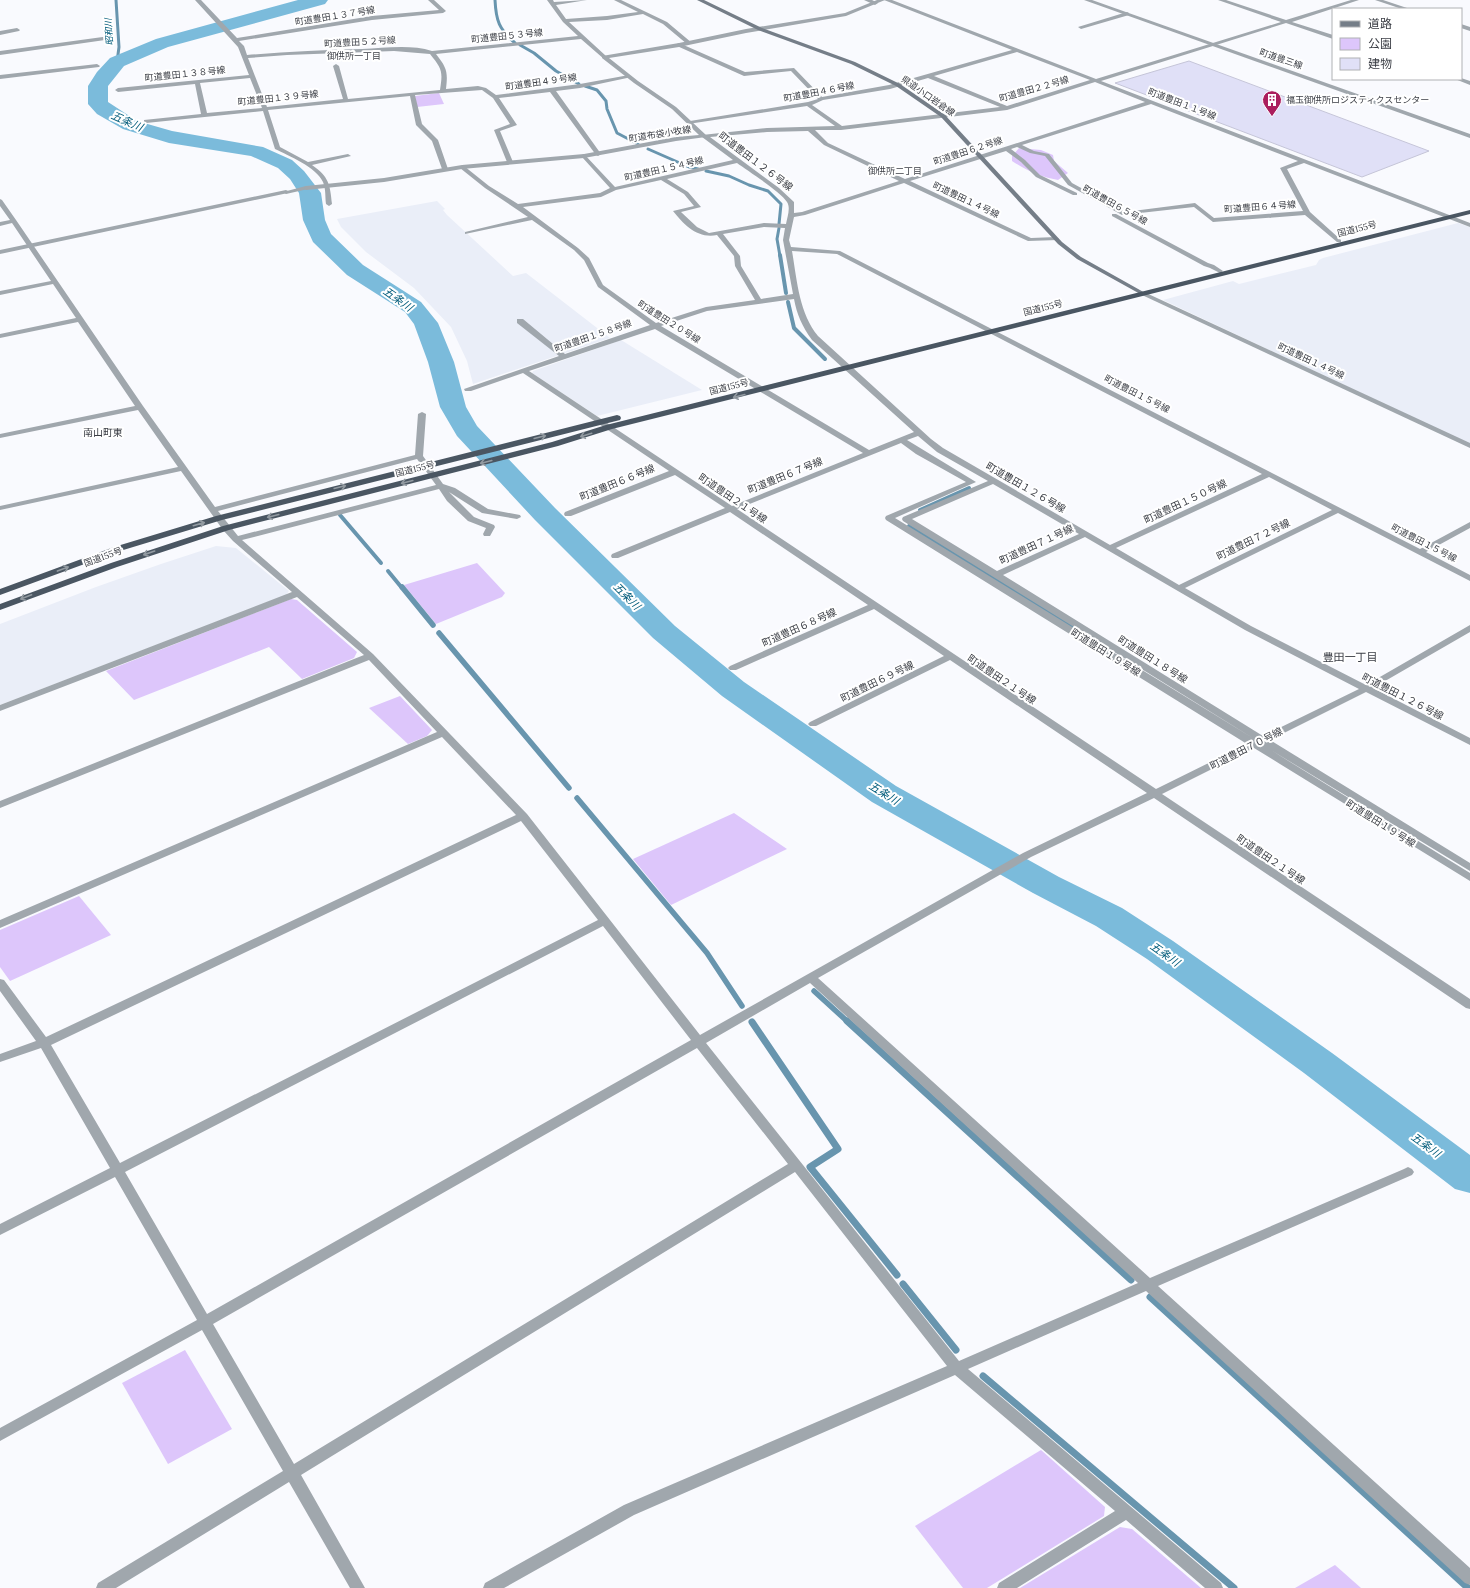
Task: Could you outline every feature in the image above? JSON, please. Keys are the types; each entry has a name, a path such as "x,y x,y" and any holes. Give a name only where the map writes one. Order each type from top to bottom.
{"highway":[{"name":"国道155号","path":"0,592 116,549 219,518 754,384 845,366 994,332 1470,206"},
{"name":"国道155号","path":"0,607 114,565 226,528 511,456 609,428 764,390 985,327 1142,292 1470,212"}],"main road":[{"name":"県道小口岩倉線","path":"700,0 760,29 844,60 898,85 943,116 982,156 1056,239 1079,258 1142,292"}],"street":[{"path":"198,0 241,46 265,109 277,148 305,164 322,176 329,204"},
{"name":"町道豊田１３７号線","path":"237,40 372,18 443,11 431,0"},
{"path":"552,2 584,0"},
{"path":"617,0 665,23 689,43"},
{"path":"868,0 875,3"},
{"path":"604,57 679,45 846,14 882,0"},
{"name":"町道豊田１１号線","path":"887,0 1470,225"},
{"name":"町道豊三線","path":"1087,0 1470,136"},
{"path":"1221,0 1332,37"},
{"name":"町道豊田２２号線","path":"704,136 767,130 841,128 1007,108 1356,0"},
{"path":"1378,0 1404,8"},
{"name":"町道布袋小牧線","path":"552,2 564,21 604,57 627,76 668,103 704,136"},
{"path":"564,21 606,18 642,13"},
{"path":"1082,27 1127,14"},
{"path":"372,18 378,23"},
{"path":"0,33 17,30"},
{"name":"町道豊田５３号線","path":"432,53 583,37"},
{"path":"0,53 110,38"},
{"path":"679,45 744,74 792,69 821,99"},
{"name":"町道豊田５２号線","path":"246,57 287,53 394,49 418,50 432,53"},
{"name":"町道豊田４６号線","path":"690,123 808,104 821,99 898,85 1018,50"},
{"path":"432,53 442,66 445,74 443,91"},
{"path":"0,77 97,66"},
{"path":"336,66 346,100"},
{"name":"町道豊田１３８号線","path":"118,90 253,76"},
{"name":"町道豊田４９号線","path":"510,162 497,130 514,125 495,97 552,90 627,76"},
{"path":"929,76 1007,108"},
{"path":"197,82 204,115"},
{"name":"町道豊田１３９号線","path":"146,121 478,88 484,89 495,97"},
{"path":"552,90 598,154"},
{"path":"412,94 419,126 435,140 445,169"},
{"name":"町道豊田６２号線","path":"791,214 803,214 1150,102"},
{"path":"808,104 841,128"},
{"name":"町道豊田１４号線","path":"810,129 826,144 903,182 1030,240 1056,239"},
{"name":"町道布袋小牧線","path":"0,252 306,188 384,180 462,167 584,156 676,139 704,136"},
{"name":"町道豊田１２６号線","path":"704,136 788,198 792,205 786,237 801,316 807,328 815,338 918,433 940,450 1248,628 1470,742"},
{"path":"1017,145 1032,152 1047,155 1070,184 1124,214"},
{"name":"町道豊田６５号線","path":"1006,148 1023,161 1038,176 1061,185 1206,266 1212,266 1220,271"},
{"path":"305,164 348,156"},
{"name":"町道豊田１５４号線","path":"584,156 614,190 738,161"},
{"path":"1303,161 1283,168 1307,213 1340,241"},
{"name":"町道豊田２０号線","path":"462,167 487,187 517,206 576,249 587,259 600,286 654,325 869,453"},
{"path":"663,179 686,193 698,207 676,211 689,224 702,233 709,235 764,225 788,226"},
{"path":"517,206 601,195 614,190"},
{"path":"0,201 14,220 29,246 81,319 140,407 226,528 236,539 370,656 523,816 699,1042 958,1368 1216,1588"},
{"name":"町道豊田６４号線","path":"1116,216 1195,204 1213,220 1307,213"},
{"path":"467,233 534,218"},
{"path":"0,224 14,220"},
{"path":"718,233 737,256 738,266 759,301"},
{"name":"町道豊田１５号線","path":"788,249 838,252 1470,578"},
{"path":"0,293 54,282"},
{"name":"町道豊田１４号線","path":"1142,292 1470,446"},
{"name":"町道豊田１５８号線","path":"468,389 654,325 706,309 797,296"},
{"path":"0,336 81,319"},
{"path":"520,321 563,356"},
{"name":"町道豊田２１号線","path":"523,370 1470,1005"},
{"path":"0,436 140,407"},
{"path":"422,414 419,456 450,499 471,519 491,527 487,534"},
{"name":"町道豊田６７号線","path":"616,556 918,433"},
{"name":"町道豊田１９号線","path":"901,439 908,446 913,447 919,452 972,482 889,518 1258,742 1470,878"},
{"path":"214,510 419,456"},
{"path":"0,508 184,468"},
{"name":"町道豊田６６号線","path":"568,514 674,472"},
{"name":"町道豊田１５０号線","path":"1110,548 1269,474"},
{"name":"町道豊田１８号線","path":"994,481 906,519 1258,742 1470,868"},
{"path":"236,539 441,486 452,490 485,511 517,517"},
{"name":"町道豊田７２号線","path":"1179,588 1338,510"},
{"path":"1420,552 1470,525"},
{"name":"町道豊田７１号線","path":"996,575 1085,534"},
{"path":"0,708 298,593"},
{"name":"町道豊田６８号線","path":"733,668 873,606"},
{"name":"町道豊田７０号線","path":"0,1435 205,1322 1017,860 1365,689 1470,628"},
{"path":"0,805 370,656"},
{"name":"町道豊田６９号線","path":"813,724 950,657"},
{"path":"0,924 443,733"},
{"path":"0,1058 44,1043 523,816"},
{"path":"0,1230 605,921"},
{"path":"811,978 1147,1286 1470,1578"},
{"path":"0,983 44,1043 358,1588"},
{"path":"103,1588 796,1165"},
{"path":"490,1588 629,1510 1408,1172"},
{"path":"1004,1588 1127,1512"}],"shaded area":[{"path":"437,201 445,209 443,210 447,215 513,276 526,273 610,338 473,384 467,361 451,327 414,288 366,252 341,227 337,219"},
{"path":"1458,223 1470,227 1470,444 1163,300 1233,281 1239,284 1316,265 1319,260 1323,258"},
{"path":"621,340 702,390 597,416 532,373 533,371"},
{"path":"216,546 236,548 289,591 286,595 0,705 0,624 96,587"}],"green space":[{"path":"439,93 444,104 417,107 415,96"},
{"path":"1019,148 1041,150 1053,155 1054,161 1068,173 1058,180 1023,168 1012,161 1012,156"},
{"path":"477,563 505,593 502,597 436,624 404,585"},
{"path":"291,599 297,600 357,652 354,658 302,679 269,647 134,700 106,671"},
{"path":"400,696 432,730 427,736 408,744 369,708"},
{"path":"734,813 787,849 671,905 633,859"},
{"path":"79,896 111,935 10,981 0,967 0,930"},
{"path":"185,1350 232,1429 168,1464 122,1383"},
{"path":"1041,1450 1105,1507 1104,1516 987,1588 963,1588 915,1526"},
{"path":"1120,1527 1132,1529 1201,1588 1020,1588"},
{"path":"1335,1565 1361,1588 1295,1588"}],"building":[{"name":"福玉御供所ロジスティクスセンター","path":"1189,61 1429,151 1362,177 1115,83"}],"waterway":[{"name":"昭和川","path":"116,0 119,47 117,62"},
{"name":"五条川","path":"319,0 162,43 117,62 104,76 98,86 98,104 104,110 130,125 169,137 256,151 285,164 297,175 310,193 314,220 321,237 355,270 413,307 426,323 441,362 453,407 466,430 545,514 664,632 733,689 884,794 1046,885 1109,917 1160,950 1318,1063 1470,1177"},
{"path":"495,0 496,14 499,24 505,33 515,43"},
{"path":"520,45 534,53 556,71 579,84"},
{"path":"585,86 597,90 606,101 607,109 617,133 638,144"},
{"path":"648,149 689,167 698,169"},
{"path":"706,171 729,176 749,185 768,191 781,204 779,224"},
{"path":"779,228 777,239 780,256"},
{"path":"780,255 786,293"},
{"path":"788,302 794,328 825,359"},
{"path":"920,510 969,488"},
{"path":"340,515 381,563"},
{"path":"909,526 1010,588"},
{"path":"388,571 402,588"},
{"path":"402,587 433,625"},
{"path":"1008,587 1096,642"},
{"path":"439,633 569,788"},
{"path":"577,798 707,953 742,1006"},
{"path":"814,991 848,1022"},
{"path":"847,1021 1131,1280"},
{"path":"752,1022 838,1149 810,1167 897,1275"},
{"path":"1442,1156 1453,1152"},
{"path":"903,1284 956,1350"},
{"path":"1150,1297 1468,1588"},
{"path":"983,1376 1234,1588"}],"place":[{"name":"福玉御供所ロジスティクスセンター","path":"1272,117"}],"district":[{"name":"御供所一丁目","path":"354,56"},
{"name":"御供所二丁目","path":"895,171"},
{"name":"南山町東","path":"103,432"},
{"name":"豊田一丁目","path":"1350,657"}]}
